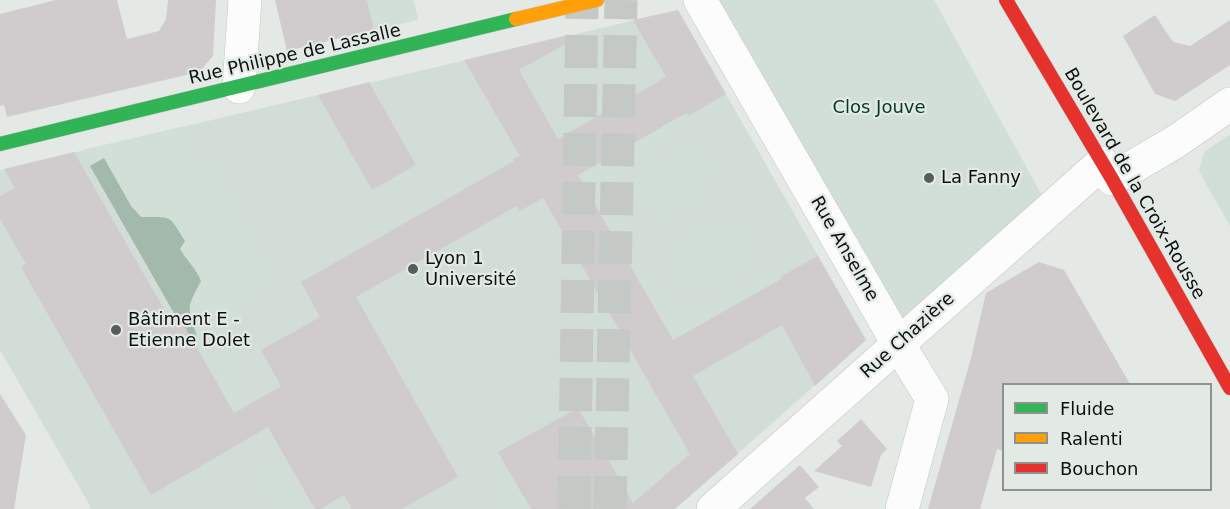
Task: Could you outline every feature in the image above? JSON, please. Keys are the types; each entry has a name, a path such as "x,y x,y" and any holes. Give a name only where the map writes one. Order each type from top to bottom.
{"street":[{"path":"239,87 245,0"},
{"name":"Rue Philippe de Lassalle","path":"0,144 597,0"},
{"name":"Rue Anselme","path":"700,0 898,345 932,399 902,509"},
{"name":"Boulevard de la Croix-Rousse","path":"1006,0 1107,171 1230,388"},
{"name":"Rue Chazière","path":"713,509 898,345 1107,171 1175,142 1230,104"}],"shaded area":[{"name":"Lyon 1 Université","path":"678,10 866,340 675,509 92,509 0,350 0,170"},
{"path":"104,158 131,206 141,217 169,219 185,241 180,249 201,281 190,303 190,313 197,337 191,343 90,166"}],"green space":[{"path":"367,0 414,0 418,20 374,30"},
{"name":"Clos Jouve","path":"701,0 934,0 1048,206 899,343"},
{"path":"686,113 688,122 683,128 631,162 616,181 614,202 616,212 631,244 623,252 578,175"},
{"path":"181,127 191,169 212,166 251,232 269,274 262,281 259,291 251,298 233,331 233,339 199,358 191,343 197,336 190,313 190,304 201,281 195,268 188,263 179,249 164,216 141,217 131,206 104,158 90,166 82,150"},
{"path":"1230,134 1230,226 1199,171 1204,152"},
{"path":"689,149 706,153 710,177 702,195 688,207 670,213 653,213 639,207 634,196 643,172 661,158"},
{"path":"725,223 741,229 749,239 749,252 742,265 731,277 716,286 699,289 682,286 675,274 676,253 691,236 713,225"},
{"path":"637,260 641,261 674,310 682,315 687,315 770,271 776,273 781,279 673,340 629,264"},
{"path":"232,353 236,367 232,383 233,391 249,436 204,367"},
{"path":"272,461 298,509 272,509 253,473"},
{"path":"509,471 530,509 506,509 498,494"}],"building":[{"path":"56,0 117,0 127,39 159,31 166,19 168,0 216,0 213,56 199,72 7,117 4,105 0,106 0,14"},
{"path":"275,0 367,0 374,30 287,51"},
{"path":"678,10 726,94 688,116 686,113 578,175 673,340 818,256 866,340 815,386 782,325 693,376 738,454 675,509 531,509 498,452 578,408 633,503 690,454 543,198 520,211 517,206 356,297 458,477 402,509 352,509 344,495 320,509 315,509 268,427 151,495 21,267 26,264 0,219 0,196 15,188 4,169 74,152 169,318 177,313 234,413 281,386 261,350 320,317 301,282 520,156 464,60 568,35 571,41 519,70 558,139 666,77 633,20"},
{"path":"1155,15 1173,42 1190,46 1230,20 1230,65 1175,101 1155,94 1123,36"},
{"path":"369,82 416,165 372,190 318,95"},
{"path":"1039,262 1064,270 1129,383 1002,383 1002,450 997,449 980,509 928,509 971,358 986,293"},
{"path":"0,394 26,435 14,509 0,509"},
{"path":"861,419 887,449 881,455 871,487 814,471 842,446 837,441"},
{"path":"800,465 819,487 805,498 814,509 750,509"}],"tunnel":[{"path":"574,509 582,0"},
{"path":"610,509 621,0"}],"traffic: fast":[{"path":"0,144 516,19"}],"traffic: slow":[{"path":"516,19 597,0"}],"traffic: jam":[{"path":"1006,0 1112,179 1230,388"}],"place":[{"name":"La Fanny","path":"929,178"},
{"name":"Lyon 1 Université","path":"413,269"},
{"name":"Bâtiment E - Etienne Dolet","path":"116,330"}]}
